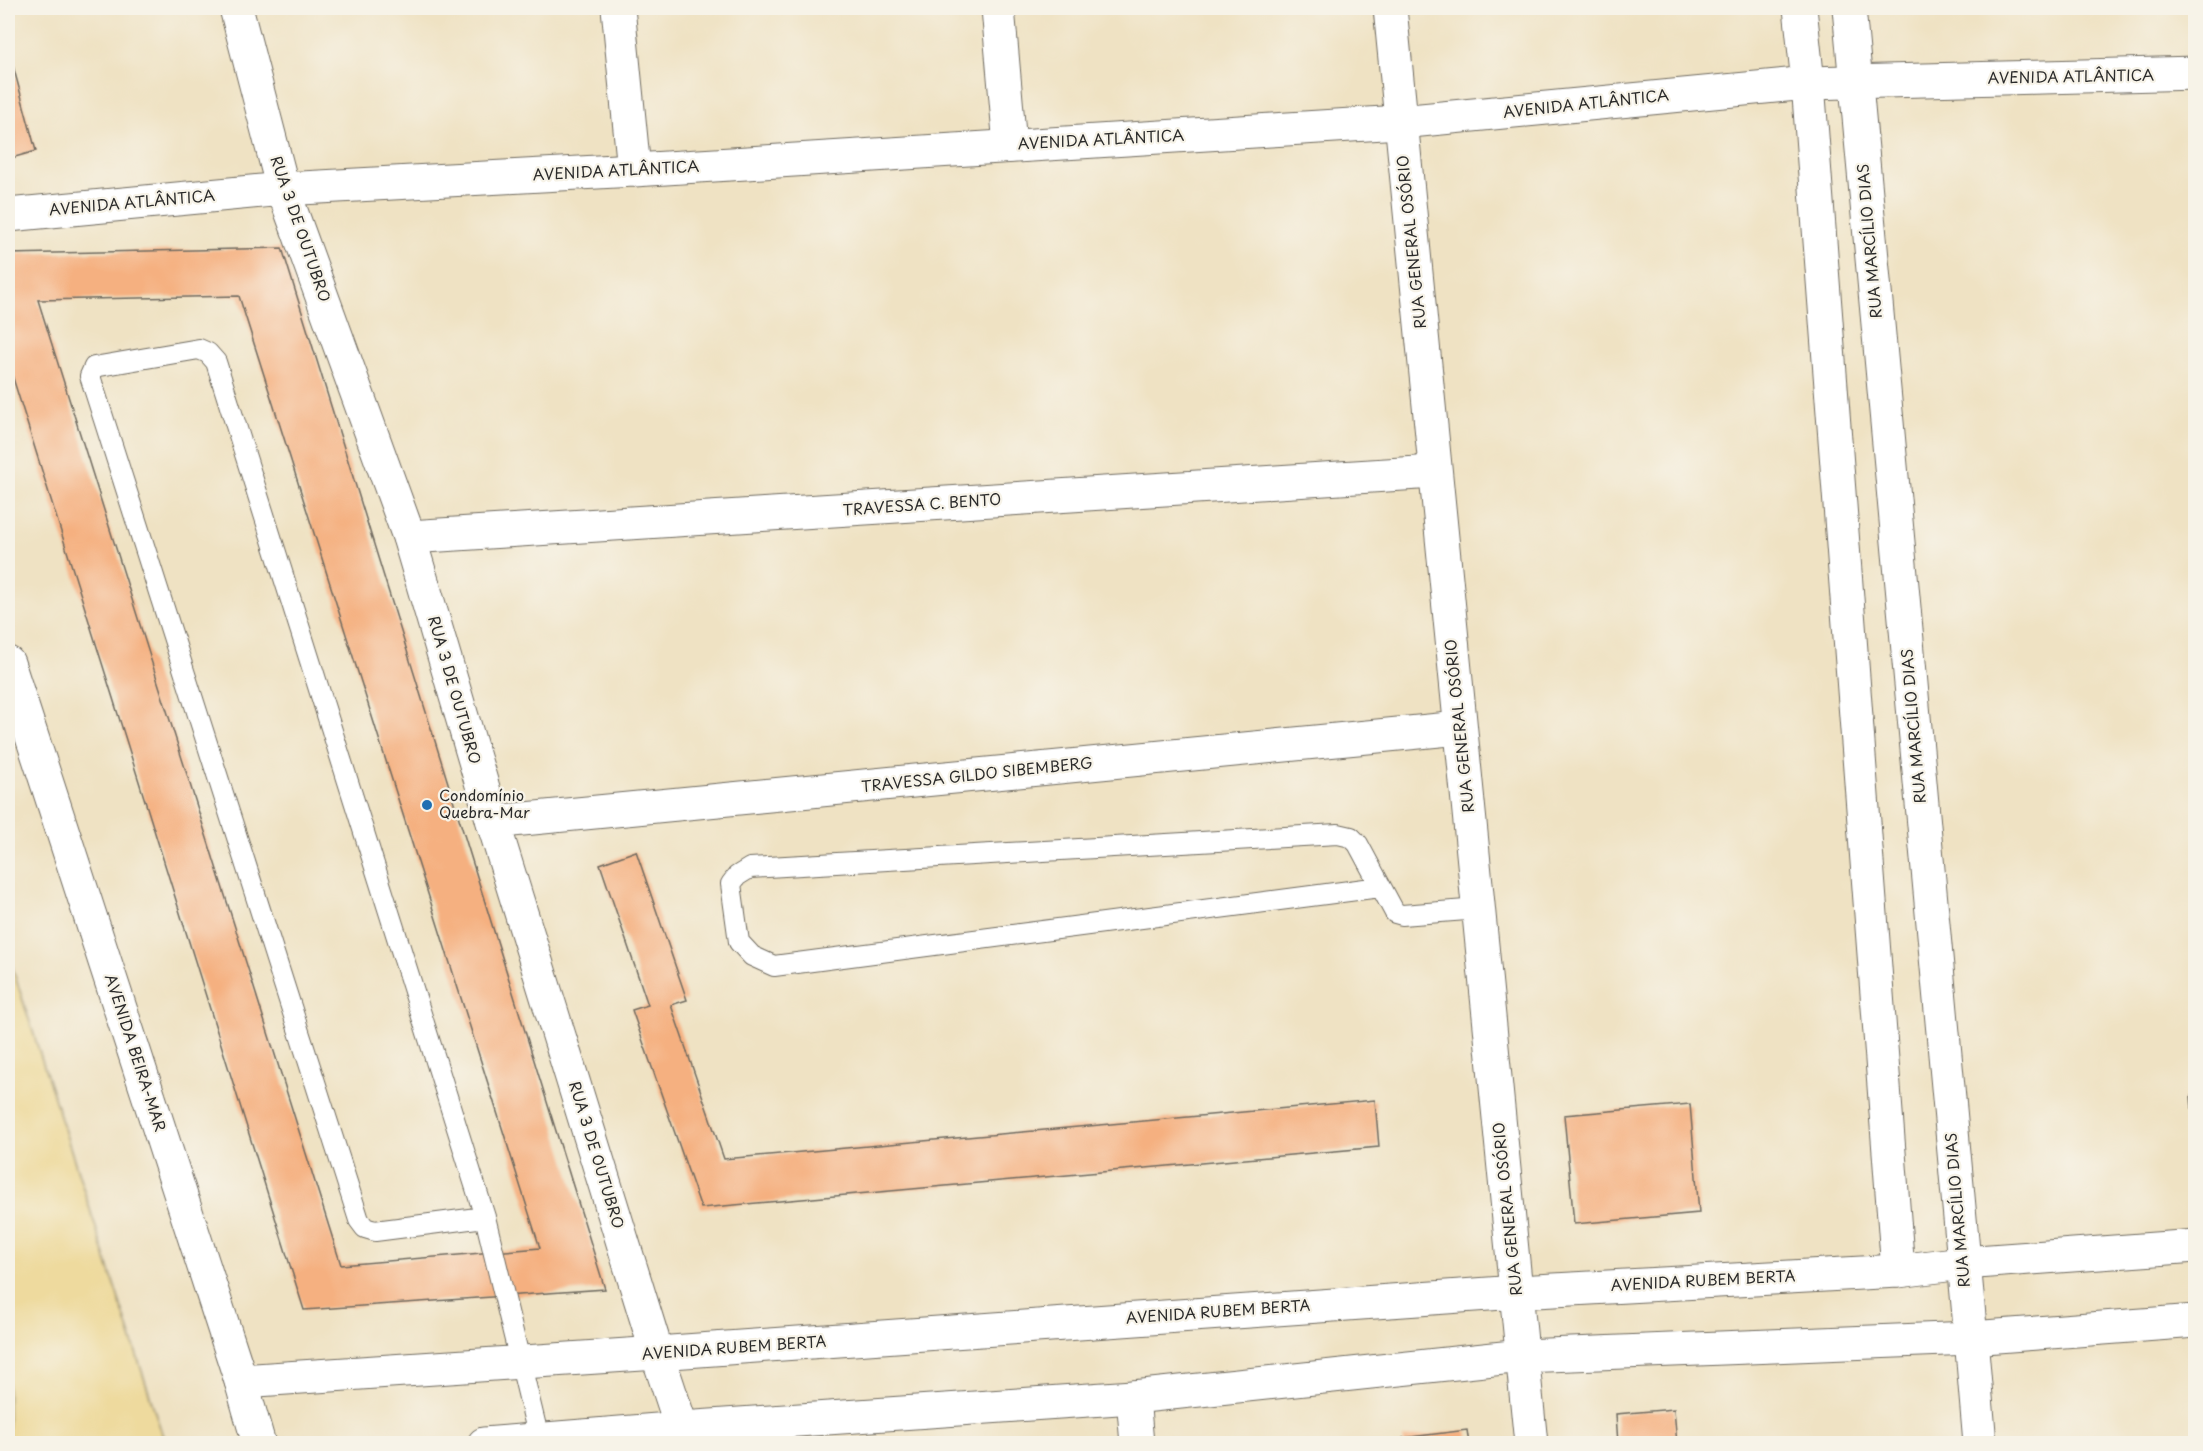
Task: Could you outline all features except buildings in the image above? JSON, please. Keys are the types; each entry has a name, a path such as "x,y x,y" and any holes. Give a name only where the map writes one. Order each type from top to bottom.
{"street":[{"name":"RUA 3 DE OUTUBRO","path":"236,8 283,189 409,537 493,822 684,1436"},
{"path":"618,8 634,170"},
{"path":"998,8 1010,146"},
{"name":"RUA GENERAL OSÓRIO","path":"1390,8 1531,1443"},
{"path":"1800,8 1808,83 1898,1271"},
{"name":"RUA MARCÍLIO DIAS","path":"1849,8 1980,1443"},
{"name":"AVENIDA ATLÂNTICA","path":"8,215 283,189 634,170 1400,122 1808,83 2196,73"},
{"name":"TRAVESSA C. BENTO","path":"409,537 1434,472"},
{"name":"AVENIDA BEIRA-MAR","path":"8,663 241,1381 259,1443"},
{"name":"TRAVESSA GILDO SIBEMBERG","path":"493,822 1460,728"},
{"name":"AVENIDA RUBEM BERTA","path":"241,1381 1517,1292 1898,1271 1963,1263 2196,1245"},
{"path":"484,1443 539,1439 684,1436 1133,1397 1522,1356 1971,1338 2196,1321"},
{"path":"1133,1397 1137,1443"}],"lane":[{"path":"485,1217 375,1231 366,1228 359,1220 90,376 94,367 199,349 208,353 216,362 485,1217 539,1439"},
{"path":"1380,887 774,966 752,956 739,942 731,884 737,876 750,868 1338,834 1350,837 1358,844 1395,913 1479,909"}],"sand":[{"path":"8,954 165,1443 8,1443"}],"place":[{"name":"Condomínio Quebra-Mar","path":"427,805"}]}
